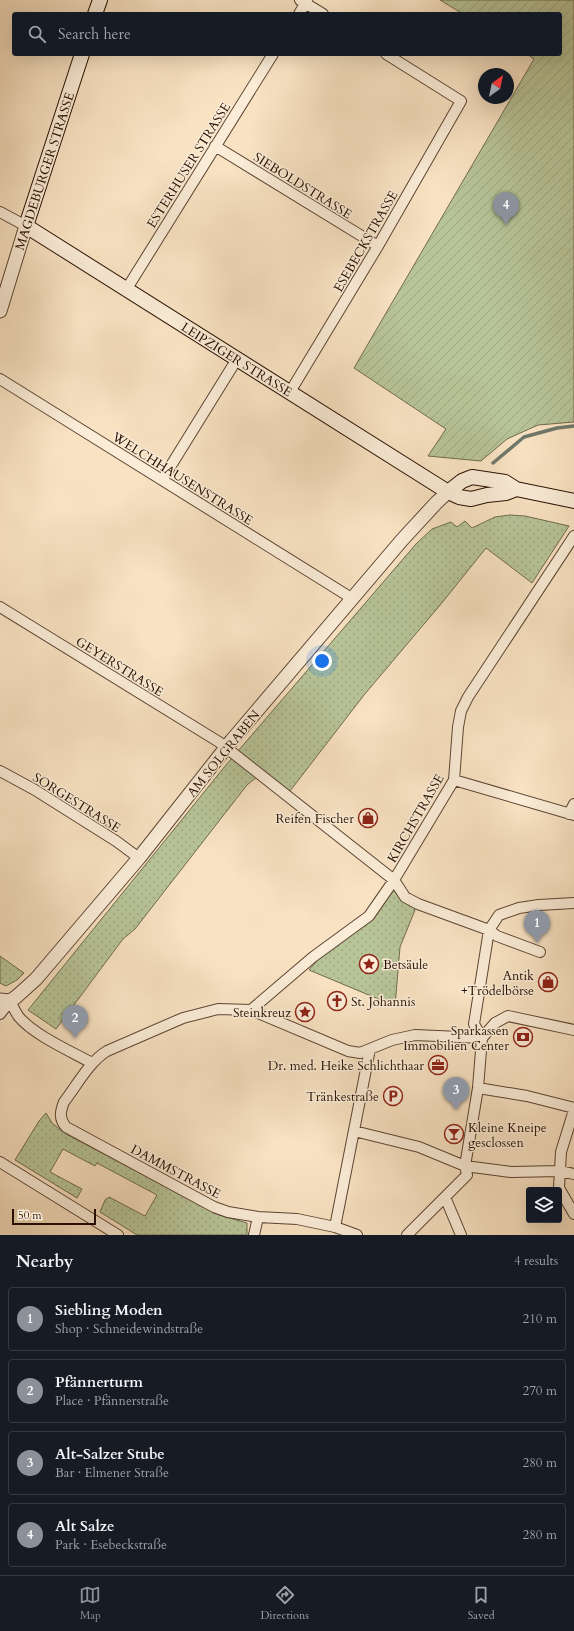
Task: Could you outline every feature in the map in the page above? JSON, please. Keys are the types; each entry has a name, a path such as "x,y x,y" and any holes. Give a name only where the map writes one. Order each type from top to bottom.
{"main road":[{"path":"96,12 100,0"},
{"name":"MAGDEBURGER STRASSE","path":"26,226 81,56"},
{"name":"LEIPZIGER STRASSE","path":"26,226 448,492 459,497 471,499 487,495 506,493 516,489"},
{"name":"LEIPZIGER STRASSE","path":"448,492 462,481 472,477 506,482 516,489 574,501"}],"street":[{"path":"300,12 304,1 321,12"},
{"name":"ESTERHUSER STRASSE","path":"126,290 272,56"},
{"name":"ESEBECKSTRASSE","path":"290,392 378,246 461,101 389,56"},
{"name":"SIEBOLDSTRASSE","path":"215,146 378,246"},
{"path":"0,212 26,226"},
{"name":"MAGDEBURGER STRASSE","path":"0,311 26,226"},
{"path":"162,480 237,359"},
{"name":"WELCHHAUSENSTRASSE","path":"0,379 352,599"},
{"name":"AM SOLGRABEN","path":"0,1014 5,1000 22,993 33,982 138,858 226,747 402,540 448,492"},
{"name":"KIRCHSTRASSE","path":"251,1010 313,957 369,916 394,880 454,780 458,727 461,711 468,697 574,536"},
{"name":"GEYERSTRASSE","path":"0,607 226,747 394,880 405,897 418,904 489,930 497,936 540,952"},
{"name":"SORGESTRASSE","path":"0,771 35,790 116,841 138,858"},
{"path":"454,780 571,814 574,804"},
{"path":"407,1235 467,1175 466,1166 478,1088 482,1038 474,1024 489,930 500,915 519,908 574,903"},
{"path":"5,1000 26,1024 47,1038 92,1063 97,1057 107,1051 183,1018 218,1009 251,1010 348,1051 360,1053 392,1040 415,1035 482,1038"},
{"path":"482,1038 495,1023 511,1016 574,1030"},
{"path":"334,1227 370,1049"},
{"name":"DAMMSTRASSE","path":"92,1063 64,1102 61,1109 62,1122 74,1132 214,1207 228,1212 258,1217 297,1219 334,1227 357,1235"},
{"path":"478,1088 527,1096 574,1109 561,1152 558,1188 574,1214"},
{"path":"354,1131 419,1147 466,1166 510,1172 560,1170 574,1174"},
{"path":"0,1162 118,1235"},
{"path":"445,1197 461,1235"},
{"path":"254,1235 258,1217"}],"green space":[{"path":"440,0 574,0 574,422 538,425 507,439 481,461 428,456 446,429 354,368 508,104 514,104 514,93 534,59 530,56 562,56 562,12 460,12"},
{"path":"510,515 525,516 569,526 532,583 486,548 364,695 290,791 263,772 247,785 135,929 123,939 56,1029 28,1010 226,765 416,544 432,529 451,522 457,527 465,521 472,528 495,517"},
{"path":"395,889 417,905 400,947 395,1006 309,970 326,951 373,916"},
{"path":"0,956 24,973 17,980 6,986 0,983"},
{"path":"46,1113 52,1123 66,1134 219,1215 247,1223 247,1235 137,1235 100,1212 105,1200 109,1197 145,1216 157,1195 97,1163 95,1166 63,1149 50,1172 82,1189 77,1198 15,1160 39,1121"}],"waterway":[{"path":"493,463 524,437 557,428 574,426"}],"place":[{"name":"Alt Salze","path":"506,225"},
{"name":"Reifen Fischer","path":"368,818"},
{"name":"Siebling Moden","path":"537,943"},
{"name":"Betsäule","path":"369,964"},
{"name":"Antik +Trödelbörse","path":"548,982"},
{"name":"St. Johannis","path":"337,1001"},
{"name":"Steinkreuz","path":"305,1012"},
{"name":"Sparkassen Immobilien Center","path":"523,1037"},
{"name":"Pfännerturm","path":"75,1038"},
{"name":"Dr. med. Heike Schlichthaar","path":"438,1065"},
{"name":"Tränkestraße","path":"393,1096"},
{"name":"Alt-Salzer Stube","path":"456,1110"},
{"name":"Kleine Kneipe gesclossen","path":"454,1134"}]}
